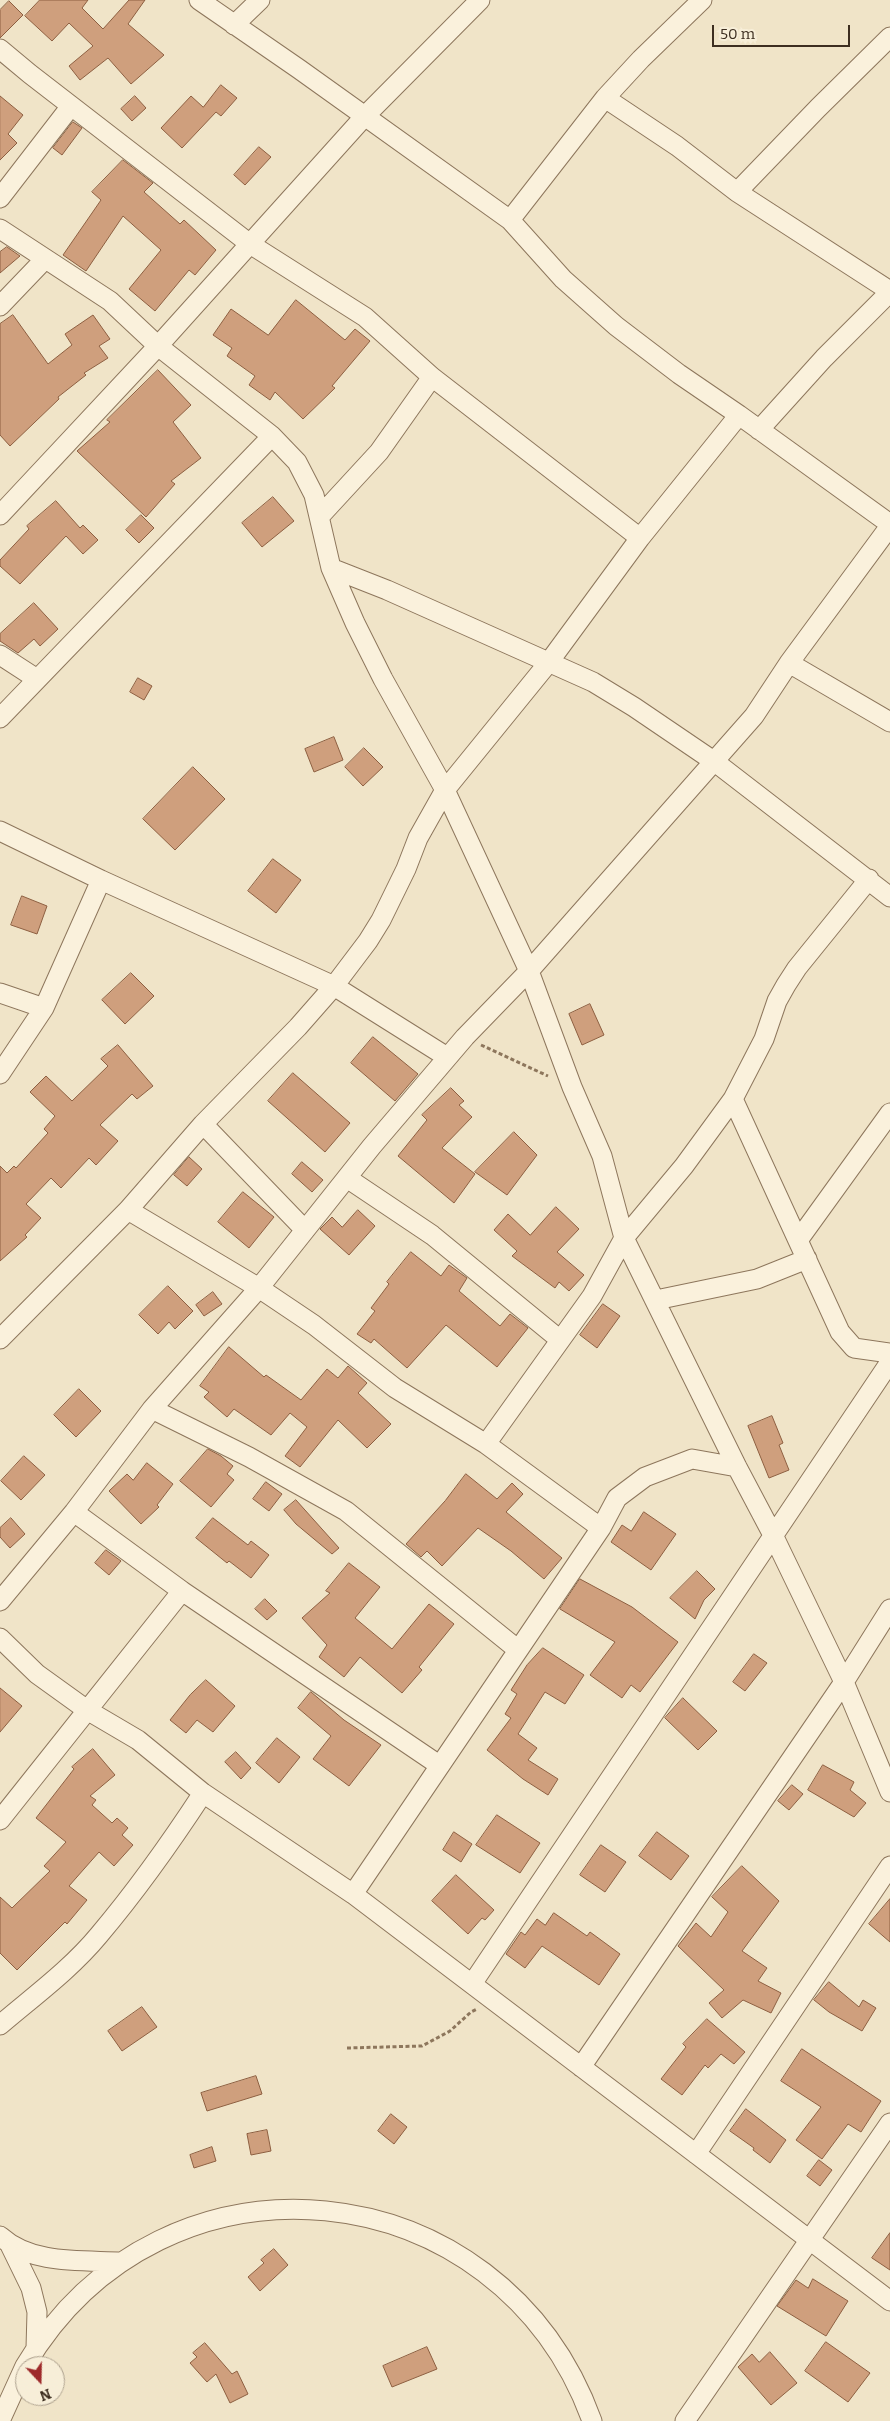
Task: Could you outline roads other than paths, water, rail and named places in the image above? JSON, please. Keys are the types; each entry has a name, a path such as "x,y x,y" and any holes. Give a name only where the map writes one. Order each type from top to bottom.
{"street":[{"path":"0,1601 74,1512 152,1409 259,1288 347,1178 465,1037 529,971 754,716 788,663 890,525 740,415 679,374 616,326 563,279 510,220 199,0"},
{"path":"234,25 260,0"},
{"path":"0,515 158,346 364,117 480,0"},
{"path":"510,220 606,98 642,59 702,0"},
{"path":"737,192 890,37"},
{"path":"0,49 250,244 365,317 432,377 640,538"},
{"path":"606,98 677,146 737,192 890,292 824,358 759,430"},
{"path":"0,198 71,106"},
{"path":"0,229 110,301 158,346 272,436 297,462 314,495 331,568 384,679 445,790 529,971 572,1087 602,1156 624,1238 737,1468 774,1537 844,1682 890,1792"},
{"path":"0,306 44,259"},
{"path":"320,516 379,452 432,377"},
{"path":"0,1339 128,1210 203,1124 334,986 368,941 381,920 406,869 418,838 445,790 549,662 640,538 740,415"},
{"path":"0,718 272,436"},
{"path":"331,568 387,590 592,682 634,707 715,762 890,897"},
{"path":"0,655 37,680"},
{"path":"788,663 890,722"},
{"path":"0,831 101,880 334,986 448,1057"},
{"path":"0,1074 44,1008 101,880"},
{"path":"486,1444 559,1339 592,1296 624,1238 684,1166 733,1099 764,1039 774,1007 786,985 797,968 869,880"},
{"path":"0,994 44,1008"},
{"path":"733,1099 799,1239 840,1332 851,1345 860,1350 890,1353"},
{"path":"799,1239 890,1113"},
{"path":"203,1124 306,1230"},
{"path":"347,1178 432,1235 559,1339"},
{"path":"128,1210 259,1288 314,1325 395,1388 486,1444 601,1528"},
{"path":"656,1300 756,1279 807,1259"},
{"path":"472,1984 890,1362"},
{"path":"152,1409 249,1456 346,1512 517,1649"},
{"path":"352,1894 601,1528 617,1498 645,1477 692,1458 737,1468"},
{"path":"74,1512 182,1592 439,1765"},
{"path":"0,1820 182,1592"},
{"path":"582,2068 844,1682 890,1609"},
{"path":"0,1638 37,1674 87,1710 138,1740 203,1793 352,1894 890,2300"},
{"path":"0,2025 76,1960 99,1936 167,1849 203,1793"},
{"path":"696,2154 890,1866"},
{"path":"685,2421 890,2123"},
{"path":"31,2356 74,2301 122,2262 148,2246 190,2228 234,2215 265,2210 326,2210 386,2222 415,2232 469,2260 517,2299 556,2346 572,2372 592,2421"},
{"path":"5,2241 40,2257 122,2262"},
{"path":"5,2241 33,2296 37,2312 36,2348"},
{"path":"0,2421 15,2388"}]}
